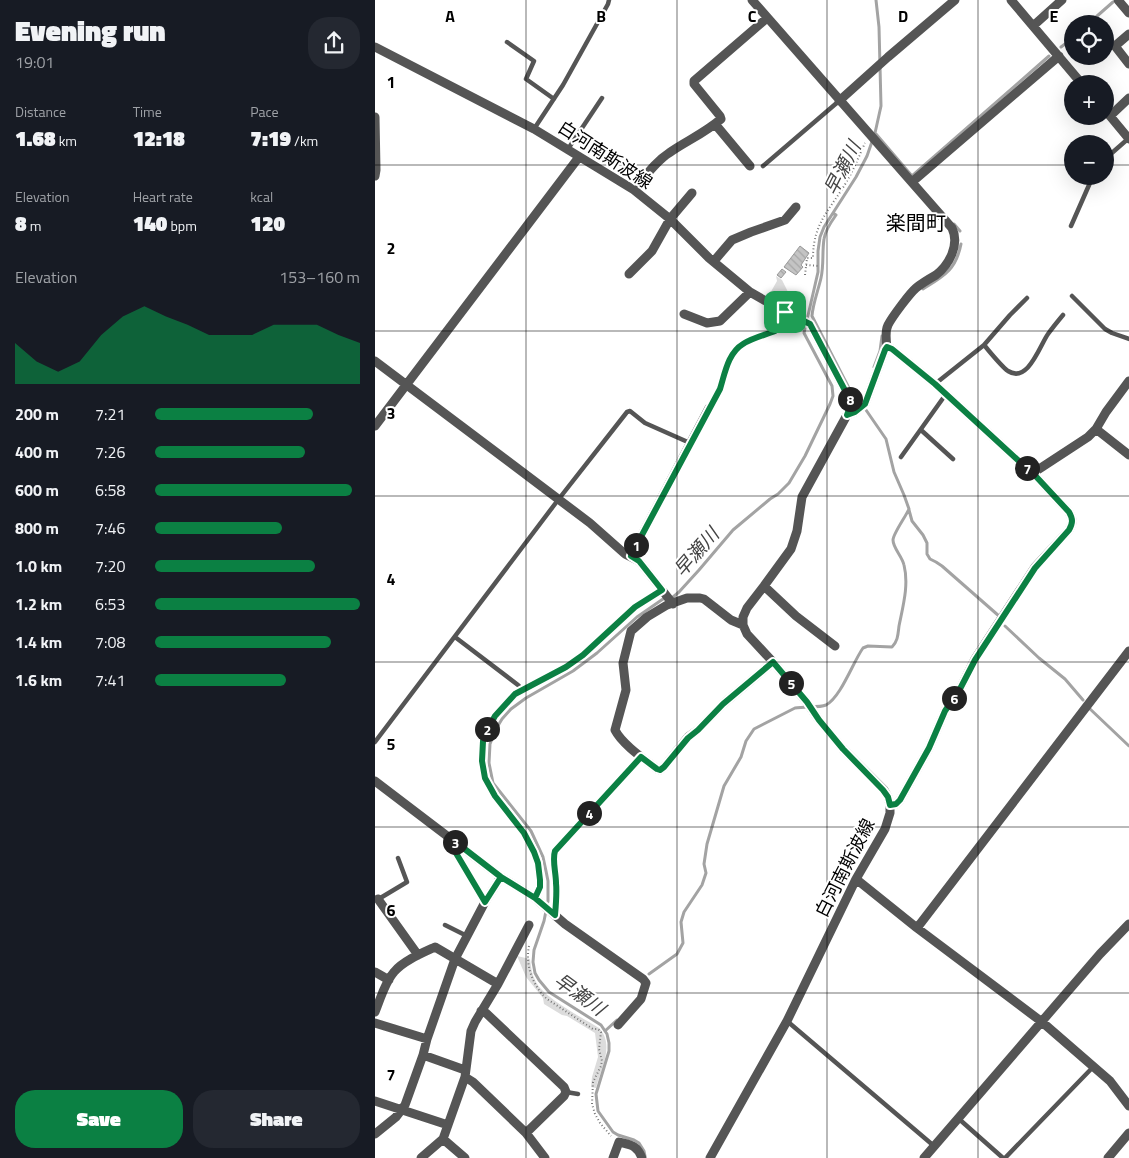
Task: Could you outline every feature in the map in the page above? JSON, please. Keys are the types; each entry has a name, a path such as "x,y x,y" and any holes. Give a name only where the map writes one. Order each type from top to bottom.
{"street":[{"path":"668,597 704,599 731,620 743,625 743,617 747,608 791,549 797,531 802,497 847,415 855,412 865,404 887,347 888,326 914,290 946,265 955,244 952,228 878,144 868,136 752,0"},
{"path":"839,101 955,0"},
{"path":"1011,0 1075,75"},
{"path":"1033,26 1062,0"},
{"path":"1118,0 1129,13"},
{"path":"634,190 667,154 695,138 721,119 694,84 694,81 767,18"},
{"path":"1129,34 1115,46 1129,64"},
{"name":"白河南斯波線","path":"375,47 533,128 634,190 670,219 713,262 750,292 810,324 849,398 851,404 847,415"},
{"path":"912,182 1059,56"},
{"path":"1114,108 1129,98"},
{"path":"375,117 377,170 375,176"},
{"path":"1114,121 1129,138"},
{"path":"715,124 750,166"},
{"path":"375,426 579,157"},
{"path":"629,274 652,251 670,219 692,194"},
{"path":"713,262 733,240 785,220 796,207"},
{"path":"684,314 707,323 719,321 750,292"},
{"path":"887,347 935,384 1033,473 1073,518 1073,523 1069,530 1035,568 975,660 961,687 945,711 929,748 900,800 896,804 890,805"},
{"path":"375,361 590,523 625,554 639,561 668,597 667,605 647,617 631,631 623,663 626,690 615,730 641,757 660,770 688,738 723,704 773,662"},
{"path":"1033,473 1097,429 1106,412 1129,381"},
{"path":"631,556 709,408"},
{"path":"1097,429 1129,455"},
{"path":"764,586 796,616 835,646"},
{"name":"白河南斯波線","path":"709,1158 787,1021 856,878 885,828 890,812 888,797 883,790 843,749 807,702 747,634 743,625"},
{"path":"917,928 1129,651"},
{"path":"375,781 501,877 538,900 565,924 643,978 646,983 641,1000 618,1025"},
{"path":"375,1134 402,1110 423,1055 455,959 485,902 501,877"},
{"path":"856,878 917,928 1042,1022 1110,1081 1129,1106"},
{"path":"377,900 418,955"},
{"path":"924,1158 1100,954 1129,924"},
{"path":"421,1158 443,1140 465,1073 471,1031 529,925"},
{"path":"375,1012 393,972 418,955 435,947 498,984"},
{"path":"375,972 389,980"},
{"path":"481,1011 486,1013 516,1041 564,1087 566,1092 526,1133"},
{"path":"375,1023 427,1039"},
{"path":"423,1055 465,1073 526,1133 545,1158"},
{"path":"375,1101 448,1125"},
{"path":"1108,1158 1129,1133"},
{"path":"443,1140 465,1158"},
{"path":"613,1158 619,1142 632,1145 639,1151 642,1158"}],"lane":[{"path":"533,128 563,85 609,0"},
{"path":"507,42 534,61 526,79 553,99"},
{"path":"568,150 602,98"},
{"path":"763,166 839,101"},
{"path":"1114,151 1129,138"},
{"path":"1071,226 1089,185"},
{"path":"1072,296 1105,329 1129,339"},
{"path":"935,384 984,345 1027,298"},
{"path":"709,408 720,389 728,364 737,348 744,342 775,331 785,312"},
{"path":"984,345 1008,371 1020,373 1025,371 1031,364 1048,334 1063,316"},
{"path":"901,457 946,394"},
{"path":"375,742 627,412 630,411 645,424 690,443"},
{"path":"921,430 953,459"},
{"path":"538,900 540,880 538,863 534,852 524,833 491,791 485,778 482,761 483,741 486,732 495,716 515,694 566,667 635,607 668,597"},
{"path":"455,637 523,690"},
{"path":"553,913 557,884 553,856 555,851 641,757"},
{"path":"453,840 453,848 485,902"},
{"path":"377,900 407,882 398,858"},
{"path":"445,924 467,936"},
{"path":"787,1021 934,1146"},
{"path":"959,1119 1004,1158 1094,1066"},
{"path":"566,1092 578,1094"}],"path":[{"path":"805,275 807,258 813,258 816,232 847,181 868,136"},
{"path":"806,265 819,266"},
{"path":"530,942 528,959 531,975 539,991 547,1000 601,1032 599,1049 602,1061 593,1082 592,1104 600,1123 619,1142"}],"shaded area":[{"path":"776,276 782,280 790,296 785,307 768,297 777,281"},
{"path":"517,956 530,959 535,979 547,995 599,1028 604,1035 606,1042 605,1057 596,1088 591,1087 598,1057 595,1033 544,1004 543,998 526,977"}],"building":[{"path":"800,246 809,253 801,265 803,267 796,275 784,267"},
{"path":"782,269 786,272 781,278 777,275"}],"waterway":[{"name":"早瀬川","path":"645,1156 639,1143 613,1132 598,1111 596,1094 609,1051 607,1034 601,1025 549,992 535,973 533,962 534,950 544,921 548,901 548,881 543,857 531,831 493,783 489,763 490,744 496,729 511,709 526,698 573,671 597,653 637,617 663,599 673,597 679,592 733,530 789,483 805,456 833,396 832,386 804,333 818,272 820,237 824,227 867,156 875,133 881,106 879,27 876,0"},
{"path":"1098,15 1113,2"},
{"path":"876,134 912,176 1049,56"},
{"name":"早瀬川","path":"833,213 836,215 828,227 823,244 822,273 812,316 853,396 862,401 863,399"},
{"path":"954,224 960,231"},
{"path":"923,289 948,271 956,260 961,244"},
{"path":"874,367 880,351 882,336"},
{"path":"649,974 677,954 683,943 681,922 684,912 702,885 706,873 704,864 707,844 724,786 741,757 746,741 754,729 795,708 826,705 837,695 863,648 868,646 892,647 897,640 906,580 903,562 894,546 893,540 909,509 894,472 886,439 866,410"},
{"path":"909,510 912,521 927,543 927,554 930,559 942,566 999,616"},
{"path":"1005,626 1065,679 1083,700"},
{"path":"1089,708 1129,746"},
{"path":"605,1031 617,1020"}],"district":[{"name":"楽間町","path":"916,223"}],"route":[{"path":"785,312 775,331 744,342 737,348 728,364 720,389 631,556 639,561 662,590 635,607 583,655 566,667 515,694 490,723 483,741 482,761 485,778 495,796 530,842 538,863 540,887 535,898 501,877 453,840 453,848 485,902 501,877 535,898 555,915 557,884 553,856 555,851 641,757 660,770 688,738 723,704 773,662 843,749 874,779 888,797 890,805 896,804 929,748 945,711 961,687 975,660 1035,568 1073,523 1073,518 1069,512 1030,470 935,384 892,349 887,347 885,350 865,404 855,412 847,415 851,404 849,398 810,324 785,312"}]}
